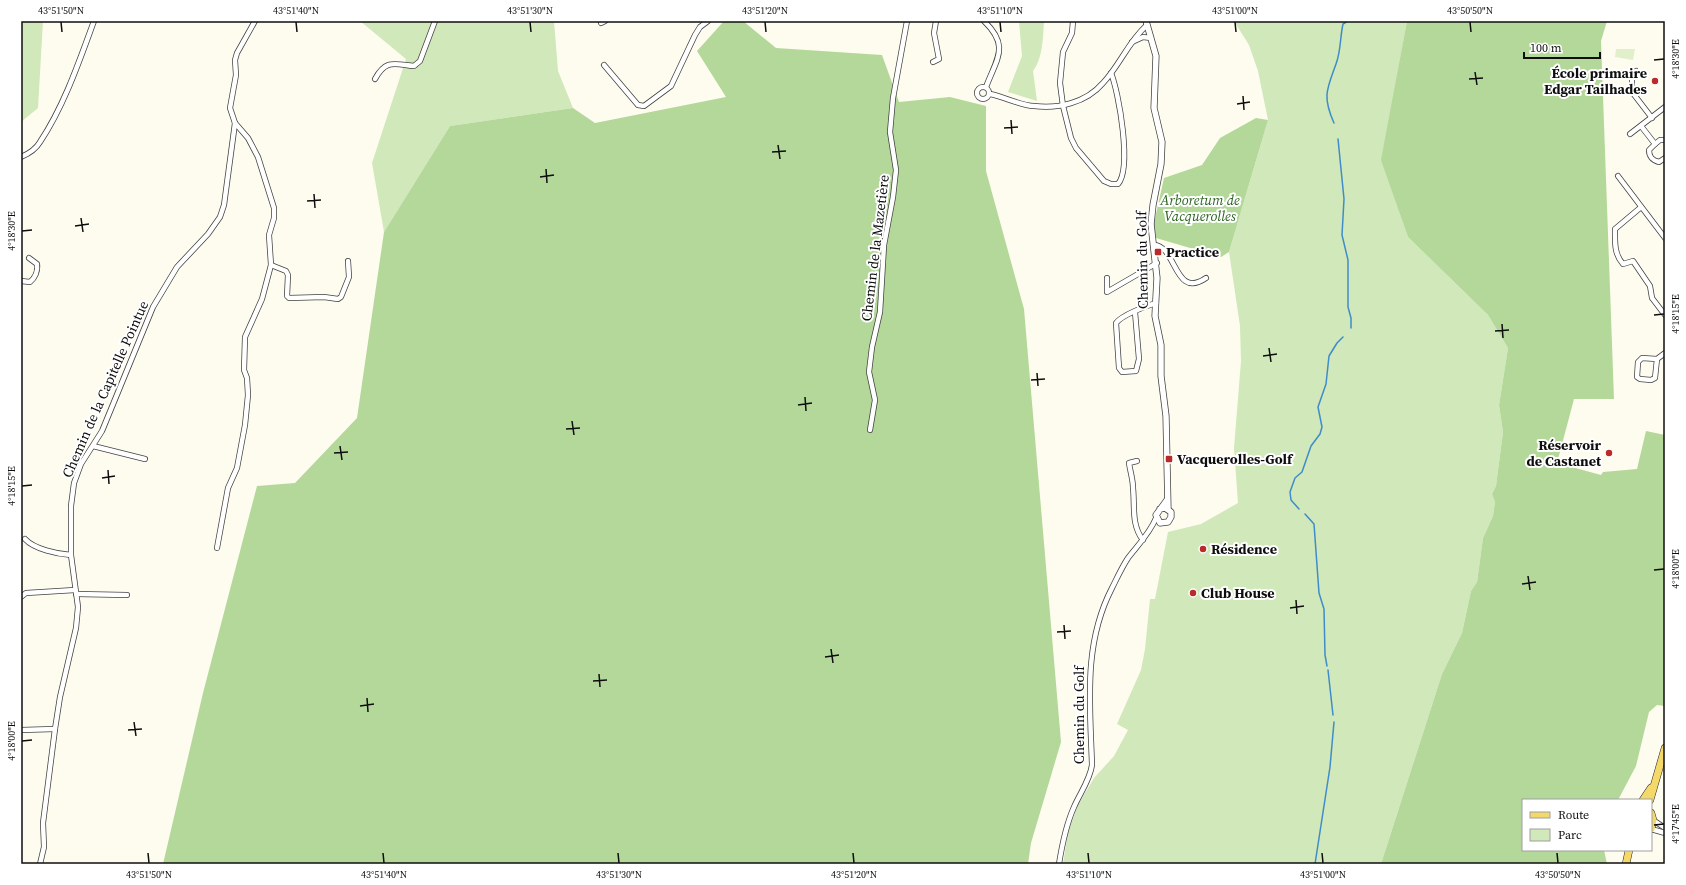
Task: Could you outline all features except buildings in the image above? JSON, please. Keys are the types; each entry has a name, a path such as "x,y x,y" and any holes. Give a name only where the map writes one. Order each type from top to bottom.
{"main road":[{"path":"1650,799 1665,748"},
{"path":"1644,799 1654,783"},
{"path":"1626,862 1629,851"},
{"path":"1626,862 1632,851"}],"street":[{"path":"21,157 34,149 43,137 62,100 94,21"},
{"name":"Chemin de la Capitelle Pointue","path":"40,864 44,847 43,823 55,729 60,697 76,628 78,607 71,555 71,506 74,483 81,464 102,431 153,307 176,267 208,234 220,217 224,205 235,123 230,108 236,75 236,53 255,21"},
{"path":"375,78 381,68 386,65 392,64 414,66 420,61 435,21"},
{"path":"604,65 638,105 644,106 671,86 695,35 700,27 708,21"},
{"name":"Chemin de la Mazetière","path":"870,430 875,400 869,372 872,346 880,312 884,245 893,197 896,170 890,132 893,98 907,21"},
{"path":"933,62 939,59 934,33 936,21"},
{"path":"984,21 995,33 1000,42 999,55 986,87"},
{"path":"1073,21 1072,33 1063,52 1060,83 1063,106 1071,138 1076,148 1104,181 1111,184 1118,184 1122,180 1124,157 1122,121 1111,73"},
{"path":"990,94 1004,96 1032,106 1063,106 1082,99 1103,84 1131,43 1147,23"},
{"name":"Chemin du Golf","path":"1147,23 1152,38 1157,65 1154,108 1162,150 1152,220 1157,263 1156,316 1161,345 1161,376 1166,426 1168,509"},
{"path":"1140,31 1143,37"},
{"path":"1131,43 1143,37 1152,38"},
{"path":"1636,71 1632,74 1632,92 1652,118"},
{"path":"986,87 981,87 978,90 978,96 985,100 990,94"},
{"path":"986,87 990,94"},
{"path":"1630,134 1665,107"},
{"path":"216,548 228,488 237,468 245,425 248,378 244,370 245,337 262,299 271,265 269,235 274,218 274,208 258,157 248,138 235,123"},
{"path":"1642,126 1655,144"},
{"path":"1665,140 1660,140 1649,150 1649,154 1653,160 1659,162 1665,158"},
{"path":"1618,176 1640,208 1665,238"},
{"path":"1640,208 1615,229 1615,248 1618,259 1622,264 1633,262 1650,286 1652,298 1665,315"},
{"path":"1154,245 1160,246 1165,250 1182,280 1192,284 1199,283 1206,278"},
{"path":"21,281 30,282 36,272 37,264 29,258"},
{"path":"271,265 286,270 288,275 287,296 289,298 324,297 338,299 341,297 349,277 348,261"},
{"path":"1107,278 1107,292 1157,263"},
{"path":"1135,312 1139,359 1136,371 1126,373 1122,372 1119,368 1116,323 1135,312 1156,303"},
{"path":"1657,359 1654,378 1651,380 1640,379 1637,377 1638,362 1642,358 1657,359 1665,353"},
{"path":"93,446 145,459"},
{"path":"1137,461 1129,463 1134,489 1134,510 1137,533 1143,540"},
{"path":"1160,509 1168,509 1171,512 1171,519 1166,523 1158,520 1156,512 1167,500"},
{"name":"Chemin du Golf","path":"1059,864 1068,824 1074,807 1090,775 1092,765 1089,676 1095,634 1112,588 1128,559 1158,520"},
{"path":"25,539 29,544 63,555 71,555"},
{"path":"21,597 26,593 75,592 127,595"},
{"path":"21,730 55,729"},
{"path":"1652,816 1665,828"},
{"path":"1652,829 1665,833"}],"green space":[{"path":"21,21 43,21 38,108 21,122"},
{"path":"360,21 554,21 558,71 573,108 450,126 384,232 372,163 406,59"},
{"path":"724,21 743,21 776,48 882,55 899,102 950,97 986,106 986,171 1024,309 1061,742 1031,843 1028,864 163,864 203,693 257,486 295,483 357,418 384,232 450,126 573,108 595,123 726,97 697,51"},
{"path":"1019,21 1044,21 1041,54 1033,71 1037,101 1008,92 1022,56"},
{"path":"1234,21 1407,21 1382,160 1408,237 1488,315 1508,348 1499,405 1503,432 1496,486 1492,494 1495,502 1493,516 1483,538 1477,582 1471,591 1462,633 1442,674 1381,864 1063,864 1068,832 1078,805 1094,778 1114,756 1128,730 1117,724 1141,670 1145,649 1150,599 1155,599 1168,532 1201,524 1238,503 1234,448 1241,361 1240,326 1229,252 1268,120 1258,71 1249,45"},
{"path":"1407,21 1607,21 1601,41 1614,399 1574,399 1557,463 1601,475 1603,472 1637,469 1646,431 1665,435 1665,706 1657,705 1649,712 1636,766 1619,799 1522,799 1522,851 1604,851 1607,864 1381,864 1442,674 1462,633 1471,591 1477,582 1483,538 1493,516 1495,502 1492,494 1496,486 1503,432 1499,405 1508,348 1488,315 1408,237 1381,160"},
{"path":"1616,49 1635,49 1633,60 1615,57"},
{"name":"Arboretum de Vacquerolles","path":"1256,118 1268,120 1229,252 1221,257 1156,238 1154,223 1164,178 1202,165 1220,138"}],"waterway":[{"path":"1334,123 1328,106 1327,93 1339,54 1343,24 1348,21"},
{"path":"1338,139 1344,199 1342,235 1348,260 1348,307 1351,318 1351,328"},
{"path":"1299,509 1291,500 1290,492 1295,478 1302,472 1311,446 1320,434 1322,427 1318,407 1326,384 1329,356 1337,343 1343,337"},
{"path":"1305,514 1314,524 1319,593 1324,609 1325,655 1327,666"},
{"path":"1328,670 1333,715"},
{"path":"1315,864 1330,767 1334,722"}],"place":[{"name":"École primaire Edgar Tailhades","path":"1655,81"},
{"name":"Practice","path":"1158,252"},
{"name":"Réservoir de Castanet","path":"1609,453"},
{"name":"Vacquerolles-Golf","path":"1169,459"},
{"name":"Résidence","path":"1203,549"},
{"name":"Club House","path":"1193,593"}]}
